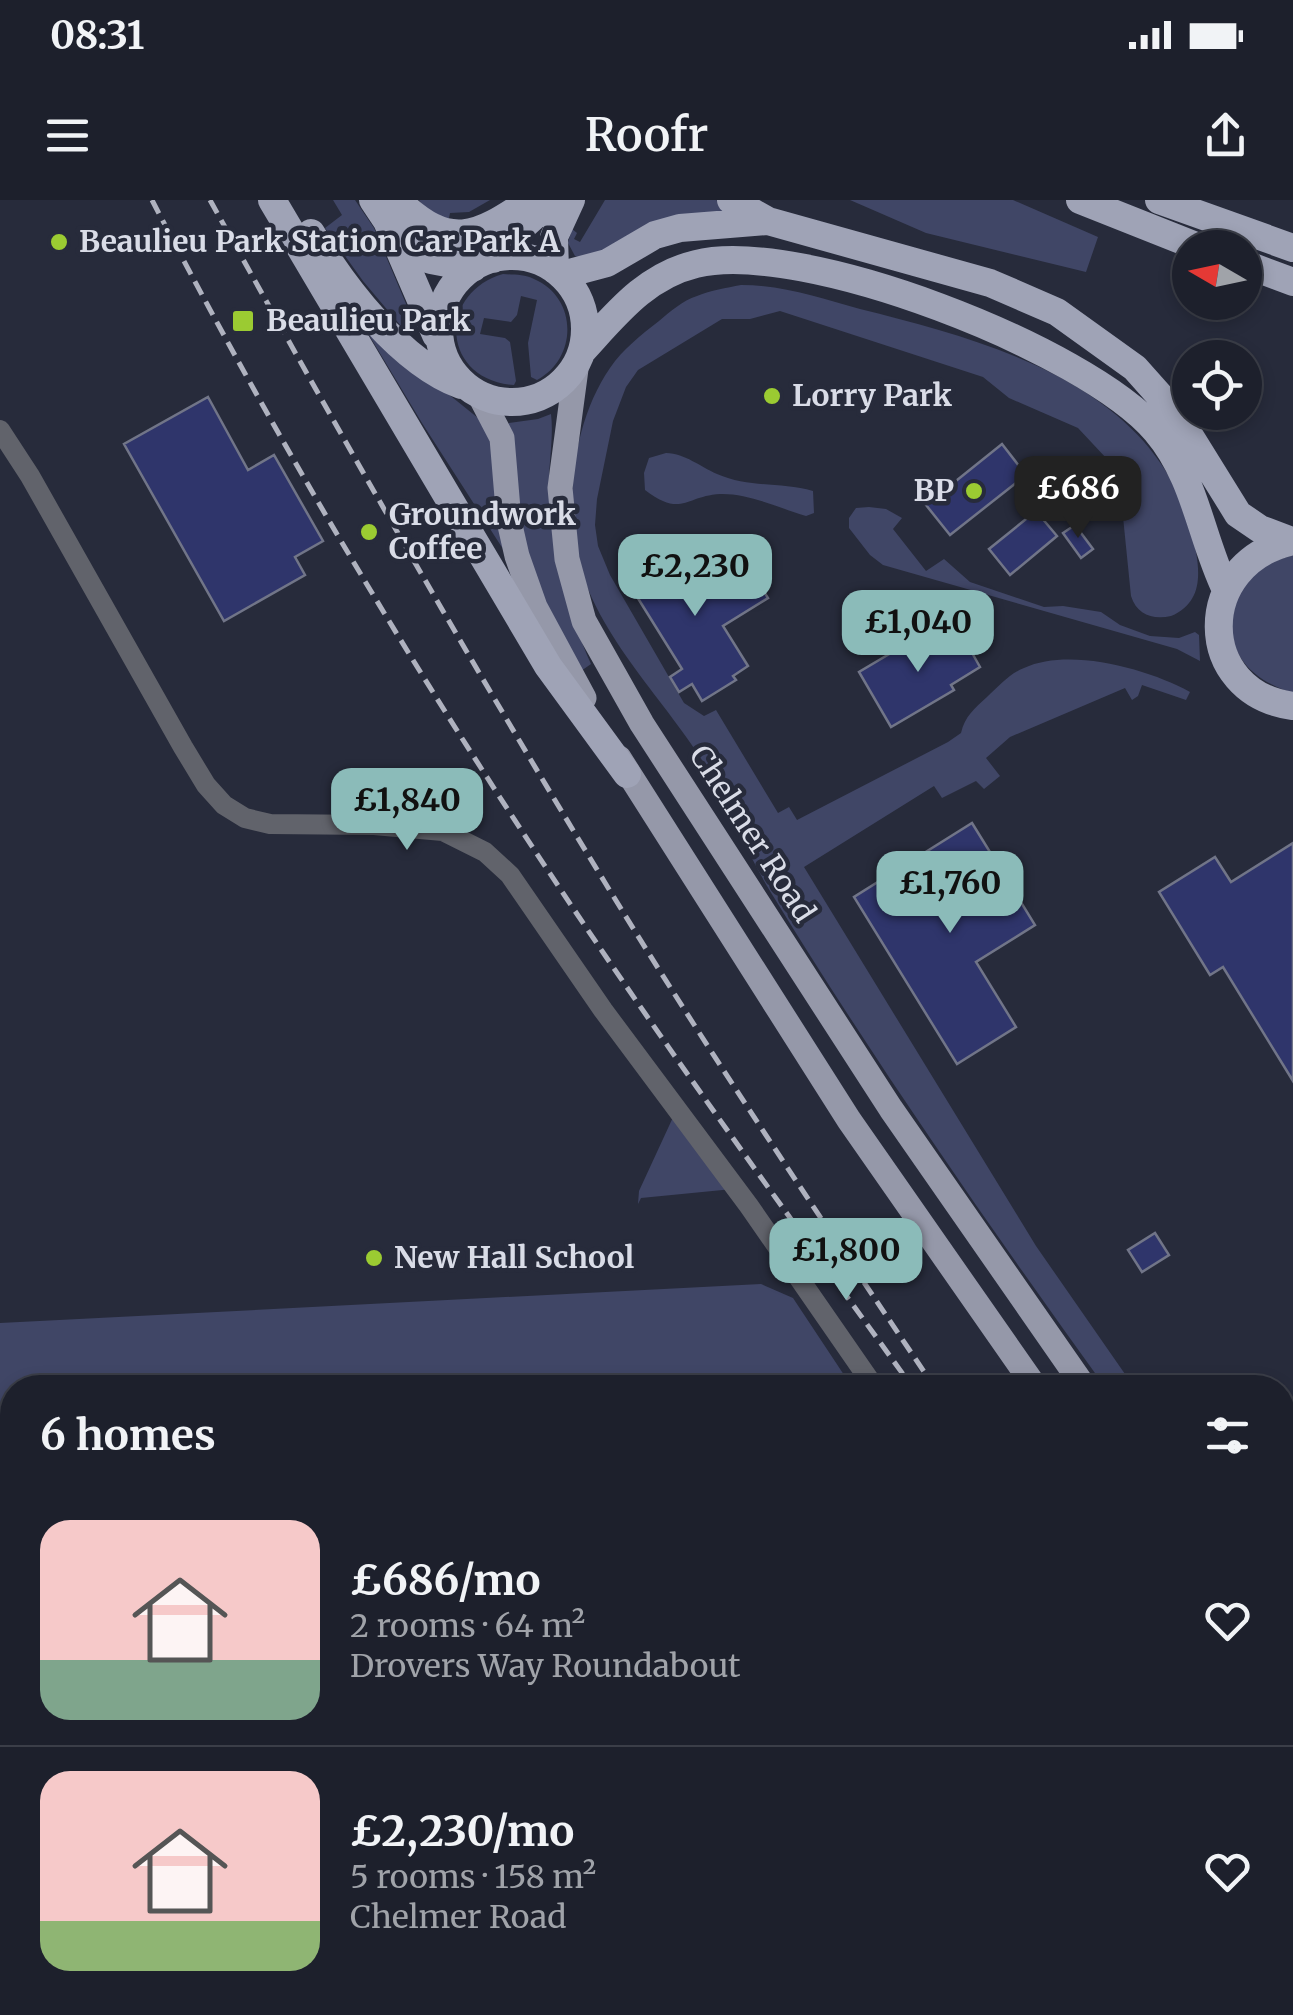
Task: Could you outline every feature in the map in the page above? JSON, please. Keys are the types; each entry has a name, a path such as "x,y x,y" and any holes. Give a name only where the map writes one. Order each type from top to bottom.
{"highway":[{"path":"272,200 548,666 628,774"},
{"path":"290,200 322,252 362,304 404,349 424,367 470,390 507,402 522,401 556,387 618,310 653,282 714,260 738,258 787,264 883,289 962,316 1073,366 1138,413 1156,431 1187,478 1214,565 1226,590"},
{"path":"386,207 441,233 454,235 473,234 496,225 530,200"},
{"path":"438,341 445,299 460,278 483,264 550,200"},
{"path":"570,200 554,238 559,272 582,308 586,326 580,359"},
{"path":"732,200 768,221 990,283 1057,312 1135,368 1176,414 1238,514 1260,530 1292,541"},
{"path":"1080,200 1172,236"},
{"path":"1160,200 1293,248"},
{"path":"386,207 450,370 470,390"},
{"path":"386,207 421,255 441,264 483,264 522,257 559,272 607,263 655,236 680,228 768,221"},
{"path":"1262,270 1293,282"},
{"path":"1292,541 1259,552 1236,573 1226,590 1219,634 1235,673 1262,696 1293,706"}],"main road":[{"name":"Chelmer Road","path":"580,359 560,488 566,559 584,621 642,724 891,1109 1076,1375"},
{"path":"470,390 502,438 508,521 535,607 628,774 850,1120 1027,1375"}],"street":[{"path":"0,430 30,476 173,730 206,785 224,806 246,818 270,824 374,825 443,831 485,852 510,875 866,1375"}],"shaded area":[{"path":"333,200 355,200 374,228 415,325 406,332 325,228 342,215"},
{"path":"419,200 490,200 469,212 450,213 448,223 427,211"},
{"path":"605,200 716,200 737,208 583,258 575,256 568,243 572,229 577,233 574,239 580,242"},
{"path":"850,200 1013,200 1098,237 1086,272 926,233"},
{"path":"503,274 530,277 548,288 559,300 567,328 560,358 537,380 531,377 528,343 537,300 521,296 517,315 511,322 484,318 480,334 510,342 514,385 490,380 472,368 461,353 456,335 458,316 467,299 482,284"},
{"path":"741,285 771,287 816,297 913,323 1019,358 1069,382 1114,413 1151,450 1179,496 1196,552 1196,590 1180,611 1171,616 1152,616 1137,608 1131,596 1120,487 1107,459 1078,428 1009,398 983,377 780,311 750,319 722,319 638,370 626,387 613,421 595,525 598,546 610,575 684,703 704,716 716,710 778,813 789,807 797,820 948,742 961,733 978,705 1024,668 1043,662 1086,660 1131,669 1190,692 1186,700 1142,685 1132,700 1125,688 1010,737 986,758 1000,776 984,789 976,781 942,798 934,786 804,867 1036,1246 1126,1375 1096,1375 933,1142 770,891 704,763 612,635 584,580 573,528 573,480 581,432 598,388 626,348 639,337 686,301"},
{"path":"346,297 401,356 483,422 492,441 503,549 422,423"},
{"path":"551,414 550,514 562,580 591,664 581,671 542,599 524,543 508,426"},
{"path":"666,453 729,478 813,491 814,513 806,516 731,494 667,503 645,490 644,473 649,458"},
{"path":"856,508 886,509 902,518 893,529 926,571 944,559 970,582 1044,607 1101,612 1120,625 1150,636 1179,638 1195,632 1199,635 1200,661 1177,649 883,565 849,528 849,518"},
{"path":"1293,555 1293,693 1264,680 1243,662 1233,637 1232,622 1237,600 1249,578 1264,566"},
{"path":"681,1100 743,1188 641,1198 638,1204 639,1191"},
{"path":"761,1284 793,1298 844,1375 0,1375 0,1323"}],"building":[{"path":"208,397 248,470 274,455 323,541 295,557 305,575 224,621 124,444"},
{"name":"BP","path":"1002,444 1026,475 950,535 926,505"},
{"path":"1088,463 1099,478 1070,501 1058,486"},
{"path":"1036,511 1057,536 1010,575 989,549"},
{"path":"1075,525 1093,549 1081,558 1063,533"},
{"path":"657,547 688,597 745,561 768,598 723,626 748,666 733,676 736,680 702,701 692,684 679,692 670,677 682,669 621,571 628,566 623,559 639,550 643,556"},
{"path":"958,628 980,667 951,685 954,690 891,727 859,672 918,637 920,641 930,635 934,642"},
{"path":"972,823 1035,925 976,962 1016,1027 957,1064 854,897"},
{"path":"1293,843 1293,1081 1223,967 1210,975 1159,892 1215,857 1231,882"},
{"path":"1155,1233 1169,1255 1142,1272 1128,1250"}],"railway":[{"path":"152,200 292,456 494,788 682,1066 904,1375"},
{"path":"210,200 403,542 604,881 725,1073 926,1375"}],"place":[{"name":"Beaulieu Park Station Car Park A","path":"59,242"},
{"name":"Beaulieu Park","path":"243,321"},
{"name":"Lorry Park","path":"772,396"},
{"name":"BP","path":"974,491"},
{"name":"Groundwork Coffee","path":"369,532"},
{"name":"New Hall School","path":"374,1258"}]}
